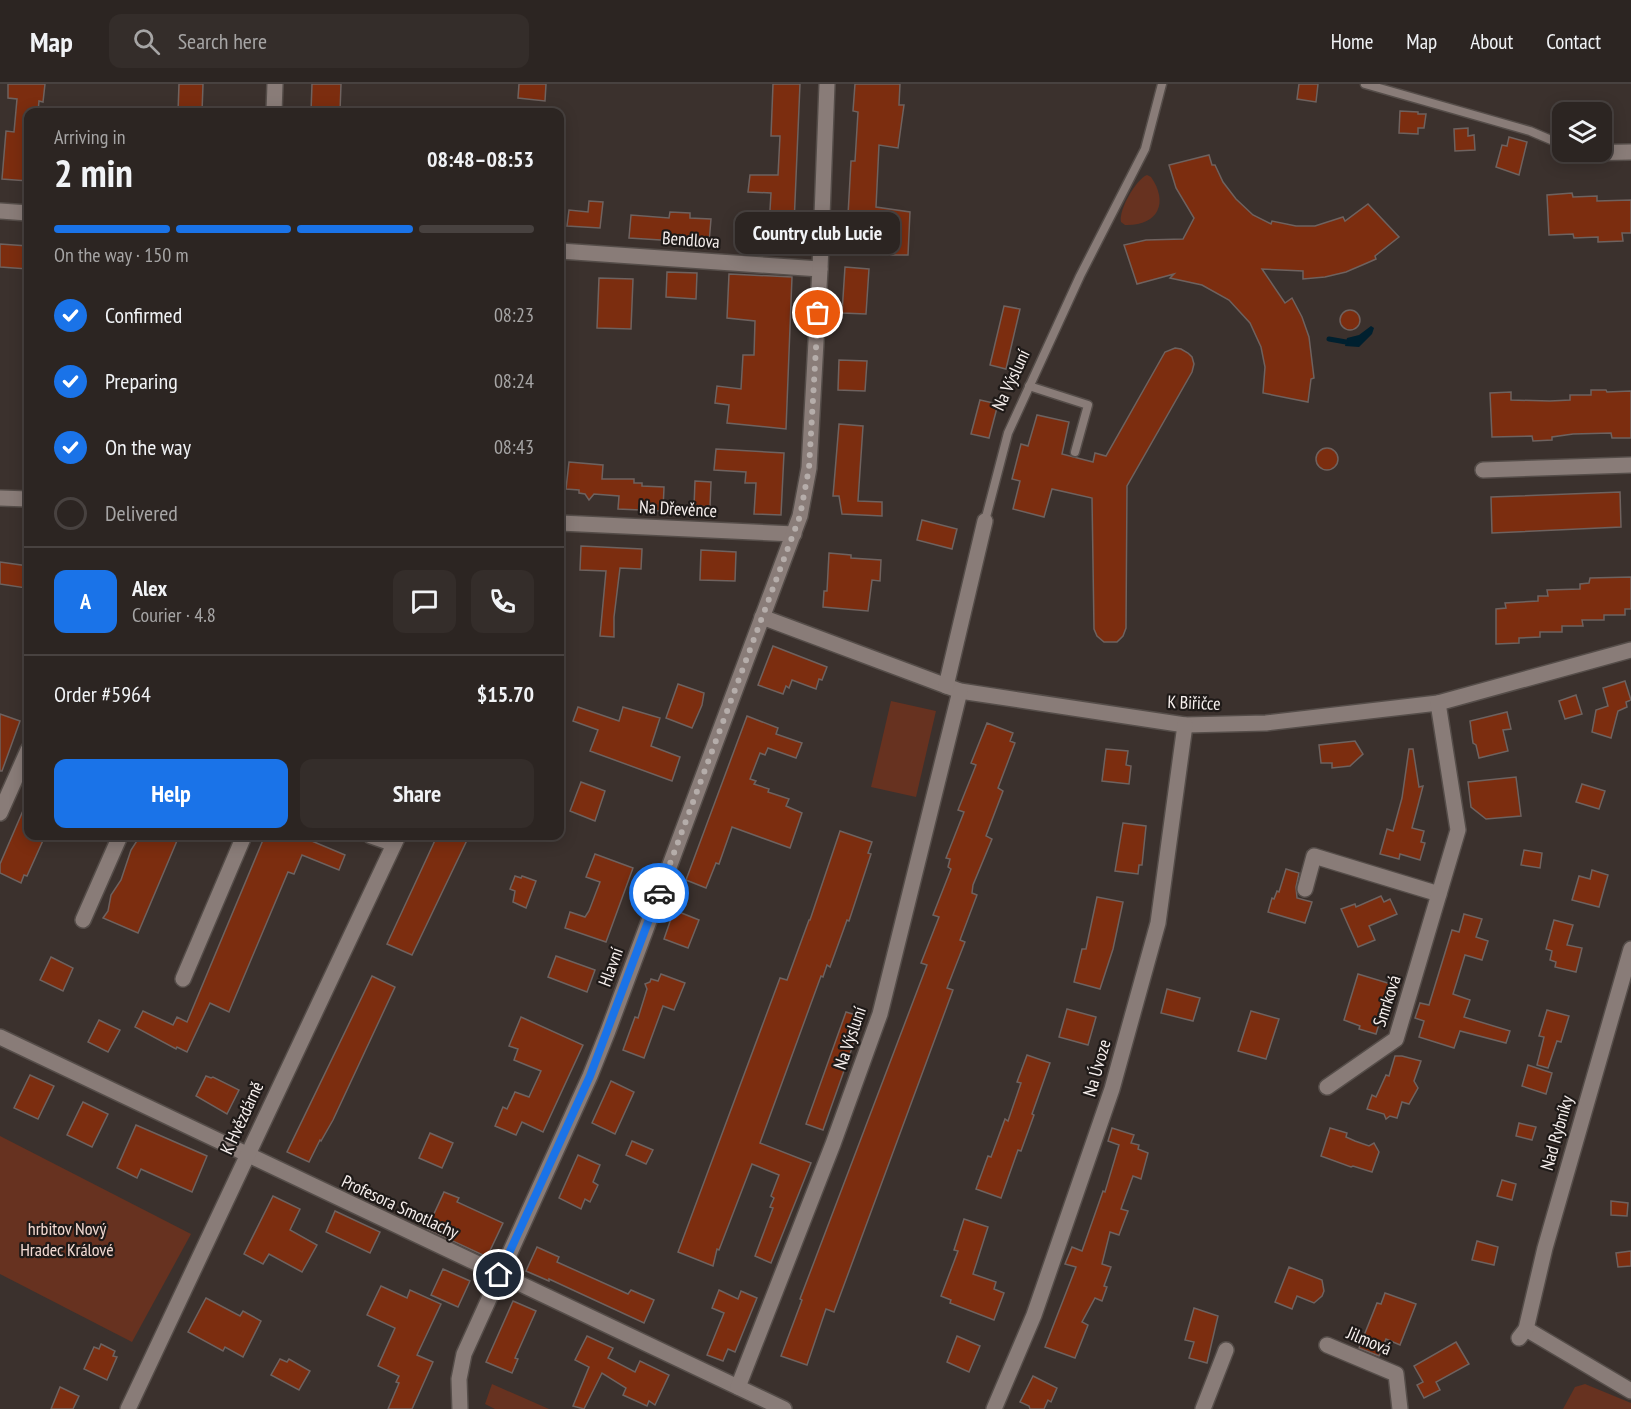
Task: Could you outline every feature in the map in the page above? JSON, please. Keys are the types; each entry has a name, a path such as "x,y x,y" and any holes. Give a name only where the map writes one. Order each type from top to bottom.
{"street":[{"path":"274,108 275,84"},
{"name":"Hlavní","path":"460,1409 459,1379 464,1354 590,1076 794,534 809,468 827,84"},
{"path":"1612,152 1631,152"},
{"path":"0,211 24,213"},
{"name":"Bendlova","path":"564,251 820,269"},
{"path":"1483,470 1631,465"},
{"path":"0,498 24,500"},
{"name":"Na Výsluní","path":"738,1387 833,1144 879,1014 953,688 985,521"},
{"name":"Na Dřevěnce","path":"564,524 794,534"},
{"name":"K Biřičce","path":"762,617 953,688 1185,725 1266,723 1438,703 1631,650"},
{"name":"Smrková","path":"1327,1087 1396,1039 1458,830 1438,703"},
{"name":"Na Úvoze","path":"994,1409 1035,1316 1115,1078 1158,923 1185,725"},
{"path":"0,813 24,759"},
{"path":"83,920 118,840"},
{"path":"183,979 242,840"},
{"name":"K Hvězdárně","path":"128,1409 396,840"},
{"path":"1305,889 1314,856 1439,894"},
{"name":"Nad Rybníky","path":"1631,950 1522,1334 1631,1391"},
{"name":"Profesora Smotlachy","path":"0,1037 784,1409"},
{"name":"Jilmová","path":"1327,1345 1396,1374 1400,1409"},
{"path":"1203,1409 1226,1350"}],"lane":[{"name":"Na Výsluní","path":"985,521 1008,433 1101,235 1141,157 1157,108 1162,84"},
{"path":"1365,84 1530,131 1552,140"},
{"path":"1029,386 1088,405 1076,452"}],"green space":[{"path":"1147,175 1151,177 1159,196 1157,211 1146,222 1125,225 1121,222 1121,217 1125,203 1138,182"},
{"path":"891,701 936,711 916,797 871,787"},
{"name":"hrbitov Nový Hradec Králové","path":"0,1136 191,1234 132,1342 0,1274"},
{"path":"492,1384 549,1409 495,1409 485,1404"},
{"path":"1585,1384 1631,1403 1631,1409 1563,1409 1575,1387"}],"water":[{"path":"1371,326 1374,328 1372,334 1359,347 1345,346 1347,338 1359,335"}],"building":[{"path":"8,84 45,84 43,102 39,101 38,108 24,108 24,181 2,179 6,131 14,132 17,99 8,98"},
{"path":"179,84 203,84 202,108 178,108"},
{"path":"312,84 341,84 340,108 311,108"},
{"path":"519,84 546,84 545,101 518,98"},
{"path":"773,84 800,84 793,248 759,246 760,227 769,227 771,193 748,192 750,175 778,175 780,136 771,136"},
{"path":"855,84 900,84 899,105 904,105 898,148 879,145 876,207 910,212 908,255 891,255 893,234 847,233 851,161 855,161 858,112 853,111"},
{"path":"1299,84 1318,84 1316,102 1297,99"},
{"path":"1400,111 1426,114 1424,128 1418,128 1418,134 1399,133"},
{"path":"1468,128 1468,136 1474,135 1475,150 1455,151 1454,129"},
{"path":"1509,137 1527,142 1519,175 1496,167 1502,145 1507,146"},
{"path":"1209,155 1212,165 1215,165 1223,182 1236,199 1253,215 1271,224 1272,221 1296,226 1315,226 1343,217 1345,221 1368,204 1399,237 1375,256 1376,259 1346,272 1325,277 1303,279 1303,271 1262,269 1285,303 1292,298 1309,337 1314,378 1311,379 1308,402 1263,393 1265,367 1261,347 1250,323 1229,300 1202,285 1170,278 1174,274 1137,284 1124,245 1146,240 1183,239 1194,218 1176,188 1169,165"},
{"path":"1572,193 1573,197 1597,196 1597,201 1631,200 1631,233 1622,233 1623,241 1598,242 1598,237 1574,238 1573,234 1549,235 1547,195"},
{"path":"589,201 603,202 600,228 567,226 569,210 588,212"},
{"path":"670,212 690,213 690,218 711,219 709,243 629,238 631,215 669,218"},
{"path":"0,244 24,246 24,269 0,267"},
{"path":"845,267 869,269 866,314 842,313"},
{"path":"667,272 697,273 696,299 666,297"},
{"path":"729,274 792,277 786,429 727,423 729,405 715,403 717,386 741,389 743,355 754,355 755,321 727,318"},
{"path":"599,278 633,279 631,329 597,328"},
{"path":"1004,306 1020,309 1006,369 990,365"},
{"path":"1346,310 1354,310 1360,316 1360,324 1354,330 1346,330 1340,324 1340,316"},
{"path":"1175,348 1188,353 1194,364 1192,372 1127,486 1126,628 1123,636 1117,642 1104,642 1097,636 1094,629 1092,498 1052,489 1044,517 1013,509 1020,481 1012,479 1021,444 1028,446 1037,415 1069,422 1062,454 1093,462 1095,453 1106,456 1165,352"},
{"path":"839,360 867,361 865,391 838,390"},
{"path":"1591,390 1631,391 1631,438 1612,438 1611,433 1573,434 1552,437 1552,440 1533,441 1532,436 1492,437 1490,393 1511,392 1511,400 1550,401 1570,400 1570,395 1591,395"},
{"path":"980,400 998,404 989,438 971,434"},
{"path":"839,424 863,426 858,501 882,502 882,516 842,514 839,496 833,496"},
{"path":"1327,448 1337,455 1338,459 1331,469 1327,470 1317,463 1316,459 1323,449"},
{"path":"716,449 784,453 781,515 754,514 756,483 745,483 746,472 714,470"},
{"path":"569,462 603,465 602,479 634,479 634,483 642,483 642,486 664,487 663,511 618,509 619,496 594,494 589,500 585,494 579,493 579,490 566,489"},
{"path":"695,481 711,482 710,507 694,506"},
{"path":"1620,492 1621,527 1492,533 1491,497"},
{"path":"922,520 957,529 952,549 917,540"},
{"path":"581,546 642,549 641,569 620,568 614,637 600,636 606,571 580,570"},
{"path":"701,550 736,552 735,581 700,580"},
{"path":"829,553 851,555 851,558 881,560 880,581 872,580 868,611 823,607 824,591 827,591"},
{"path":"0,562 24,565 24,588 0,584"},
{"path":"1631,577 1631,609 1625,609 1625,615 1604,615 1604,620 1582,620 1583,626 1562,626 1562,632 1540,632 1540,637 1519,638 1519,643 1496,644 1496,609 1506,608 1505,603 1538,601 1538,596 1548,596 1547,590 1580,589 1580,584 1589,583 1590,578"},
{"path":"773,646 827,667 816,689 792,680 789,688 786,686 783,694 758,685"},
{"path":"1625,681 1631,700 1626,702 1627,707 1618,711 1611,738 1592,732 1596,710 1608,706 1603,688"},
{"path":"678,684 704,693 702,705 692,728 666,718"},
{"path":"1576,695 1582,714 1565,719 1559,701"},
{"path":"578,707 619,721 623,707 660,718 651,746 680,757 672,781 590,751 598,730 573,721"},
{"path":"1507,712 1511,729 1503,730 1508,751 1479,758 1476,745 1473,743 1470,721"},
{"path":"0,714 20,721 2,771 0,771"},
{"path":"747,716 778,728 776,734 802,743 796,758 768,748 765,755 760,753 750,779 756,781 754,784 769,789 768,792 789,799 786,806 802,813 790,848 732,827 719,864 716,863 706,888 686,880"},
{"path":"987,723 1013,733 1010,741 1015,743 998,788 1003,791 986,836 992,839 973,885 972,893 977,895 960,940 965,942 947,988 953,990 834,1312 826,1309 807,1365 781,1356 802,1300 800,1299 927,965 921,963 939,917 933,915 951,869 948,867 950,859 946,858 964,812 958,810 976,765 971,763"},
{"path":"1355,741 1363,754 1350,766 1332,768 1332,763 1321,763 1319,745"},
{"path":"1106,749 1128,751 1126,765 1131,766 1129,784 1102,781"},
{"path":"1409,749 1413,749 1419,787 1423,786 1412,828 1424,831 1421,842 1425,843 1420,860 1400,854 1399,859 1380,854 1387,829 1393,831 1402,798"},
{"path":"1516,777 1521,816 1486,819 1471,807 1468,782"},
{"path":"581,782 605,791 595,821 570,811"},
{"path":"1582,784 1605,791 1599,809 1576,802"},
{"path":"24,808 24,840 43,840 27,876 24,875 21,883 0,873 0,864"},
{"path":"1123,823 1146,826 1142,865 1139,865 1138,874 1115,871"},
{"path":"840,831 872,842 868,853 871,854 849,921 847,920 830,967 827,965 823,977 821,976 760,1143 811,1163 771,1263 755,1256 773,1208 770,1207 774,1198 771,1196 779,1175 752,1164 719,1250 717,1249 713,1266 678,1252 780,978 787,980"},
{"path":"137,840 177,840 138,933 103,918 108,911 111,895 121,880 131,850"},
{"path":"263,840 309,840 345,855 339,870 302,855 294,874 288,872 229,1012 210,1003 187,1052 177,1047 176,1049 135,1027 143,1011 173,1025 177,1017 187,1022"},
{"path":"435,840 467,840 412,955 387,944"},
{"path":"1524,850 1542,853 1540,868 1521,865"},
{"path":"595,854 633,868 606,942 565,928 570,912 585,917 589,911 600,882 586,877"},
{"path":"1286,869 1299,873 1296,887 1297,898 1312,902 1305,923 1268,912 1272,898 1274,899 1277,891 1279,892"},
{"path":"1592,870 1608,875 1599,907 1572,900 1579,876 1590,879"},
{"path":"515,876 536,881 526,908 513,902 515,891 510,889"},
{"path":"1381,896 1384,902 1390,899 1397,914 1369,926 1375,940 1358,947 1341,909 1355,904 1356,907"},
{"path":"1097,897 1123,902 1113,949 1100,989 1074,982 1082,949 1086,949"},
{"path":"674,910 699,920 688,948 664,939"},
{"path":"1464,914 1482,919 1476,937 1488,941 1482,960 1465,955 1453,994 1470,1000 1464,1017 1510,1031 1506,1043 1460,1031 1454,1048 1419,1037 1424,1021 1415,1018 1420,1003 1429,1005 1452,930 1459,932"},
{"path":"1554,920 1573,925 1567,945 1582,948 1576,972 1555,967 1556,962 1550,960 1552,951 1546,949"},
{"path":"556,956 595,970 587,992 548,977"},
{"path":"51,957 73,968 63,991 40,980"},
{"path":"661,974 685,983 674,1010 663,1006 644,1058 623,1050 635,1017 638,1018 647,989 645,984 651,979 658,981"},
{"path":"1358,974 1391,984 1376,1034 1359,1029 1360,1026 1344,1020"},
{"path":"372,976 395,987 333,1120 309,1162 287,1152"},
{"path":"1167,989 1200,998 1193,1021 1161,1013"},
{"path":"1067,1009 1096,1017 1088,1045 1059,1037"},
{"path":"1547,1010 1569,1016 1561,1042 1557,1041 1548,1068 1537,1065 1544,1037 1539,1036"},
{"path":"1251,1011 1279,1019 1266,1059 1238,1051"},
{"path":"846,1012 863,1017 823,1130 806,1124"},
{"path":"521,1017 583,1045 543,1132 522,1122 516,1135 495,1126 503,1107 507,1109 515,1092 529,1097 541,1071 514,1060 518,1049 509,1046"},
{"path":"99,1020 120,1030 108,1052 88,1042"},
{"path":"1027,1055 1050,1063 1021,1151 1018,1150 1001,1198 976,1189 1005,1119 1008,1121 1021,1083 1017,1082"},
{"path":"1395,1056 1421,1061 1414,1081 1418,1088 1409,1104 1402,1102 1397,1118 1390,1116 1386,1119 1384,1114 1367,1109 1372,1095 1376,1097 1386,1075 1389,1076"},
{"path":"1528,1065 1552,1073 1546,1094 1522,1086"},
{"path":"30,1075 54,1086 38,1119 14,1108"},
{"path":"206,1076 213,1077 239,1090 227,1114 196,1096"},
{"path":"611,1081 634,1092 615,1134 592,1123"},
{"path":"83,1102 108,1114 92,1147 67,1135"},
{"path":"1519,1123 1536,1127 1532,1140 1516,1136"},
{"path":"136,1125 207,1156 192,1192 141,1169 137,1178 117,1168"},
{"path":"1112,1128 1134,1135 1131,1143 1139,1145 1138,1149 1148,1153 1141,1179 1133,1176 1121,1209 1128,1211 1119,1235 1110,1232 1102,1264 1111,1267 1104,1286 1107,1287 1102,1301 1095,1298 1082,1322 1088,1325 1075,1358 1045,1347 1076,1267 1065,1264 1072,1247 1082,1251 1103,1191 1105,1192 1119,1145 1108,1141"},
{"path":"1330,1128 1347,1133 1346,1137 1369,1146 1374,1143 1379,1152 1372,1172 1321,1156"},
{"path":"430,1133 453,1143 442,1168 419,1158"},
{"path":"632,1141 653,1150 646,1164 626,1155"},
{"path":"578,1155 600,1165 593,1182 598,1185 590,1202 585,1199 581,1209 559,1198"},
{"path":"1502,1180 1516,1184 1512,1200 1497,1196"},
{"path":"444,1192 459,1198 457,1202 503,1223 487,1257 427,1229"},
{"path":"273,1196 300,1209 290,1230 317,1245 302,1272 269,1254 263,1264 244,1254"},
{"path":"1611,1201 1628,1203 1627,1216 1611,1215"},
{"path":"335,1211 380,1232 370,1253 326,1232"},
{"path":"964,1219 988,1227 973,1274 996,1282 994,1289 1004,1293 994,1320 950,1303 951,1300 941,1296 958,1251 954,1250"},
{"path":"1477,1241 1498,1247 1494,1265 1472,1260"},
{"path":"537,1247 559,1257 557,1262 628,1294 631,1290 654,1300 644,1323 549,1279 549,1281 526,1271"},
{"path":"1631,1251 1631,1266 1618,1267 1616,1253"},
{"path":"1289,1267 1322,1280 1324,1291 1322,1296 1314,1303 1297,1296 1292,1309 1275,1302"},
{"path":"443,1269 470,1281 458,1307 431,1295"},
{"path":"381,1286 407,1298 410,1290 441,1304 417,1355 433,1362 412,1409 388,1409 399,1383 396,1382 399,1376 378,1366 395,1328 367,1315"},
{"path":"719,1290 738,1299 741,1291 757,1298 735,1352 728,1349 723,1361 707,1355 724,1313 712,1308"},
{"path":"1385,1293 1416,1304 1400,1345 1386,1339 1379,1356 1359,1348 1377,1303 1381,1304"},
{"path":"206,1298 240,1316 243,1311 261,1321 243,1357 225,1347 223,1351 188,1332"},
{"path":"513,1301 536,1311 515,1358 518,1359 512,1373 486,1362"},
{"path":"1194,1308 1218,1316 1207,1363 1189,1358 1194,1342 1185,1340"},
{"path":"587,1336 613,1348 608,1358 635,1372 640,1361 669,1375 655,1405 649,1401 647,1406 623,1395 626,1388 602,1373 584,1409 573,1406 589,1367 575,1360"},
{"path":"957,1336 980,1346 969,1372 947,1362"},
{"path":"1456,1342 1469,1364 1436,1382 1440,1390 1424,1398 1417,1385 1423,1382 1414,1366"},
{"path":"101,1344 115,1351 113,1356 117,1357 107,1380 84,1369 94,1347 99,1349"},
{"path":"280,1359 287,1362 289,1359 310,1371 299,1390 271,1375"},
{"path":"1033,1376 1057,1388 1051,1402 1048,1400 1044,1409 1030,1409 1029,1406 1020,1402"},
{"path":"60,1387 79,1396 73,1409 51,1409"}],"waterway":[{"path":"1329,339 1346,342"}],"way so far":[{"path":"659,893 800,516 809,468 818,313"}],"place":[{"name":"Country club Lucie","path":"818,313"}],"route":[{"path":"499,1275 590,1076 659,893"}]}
